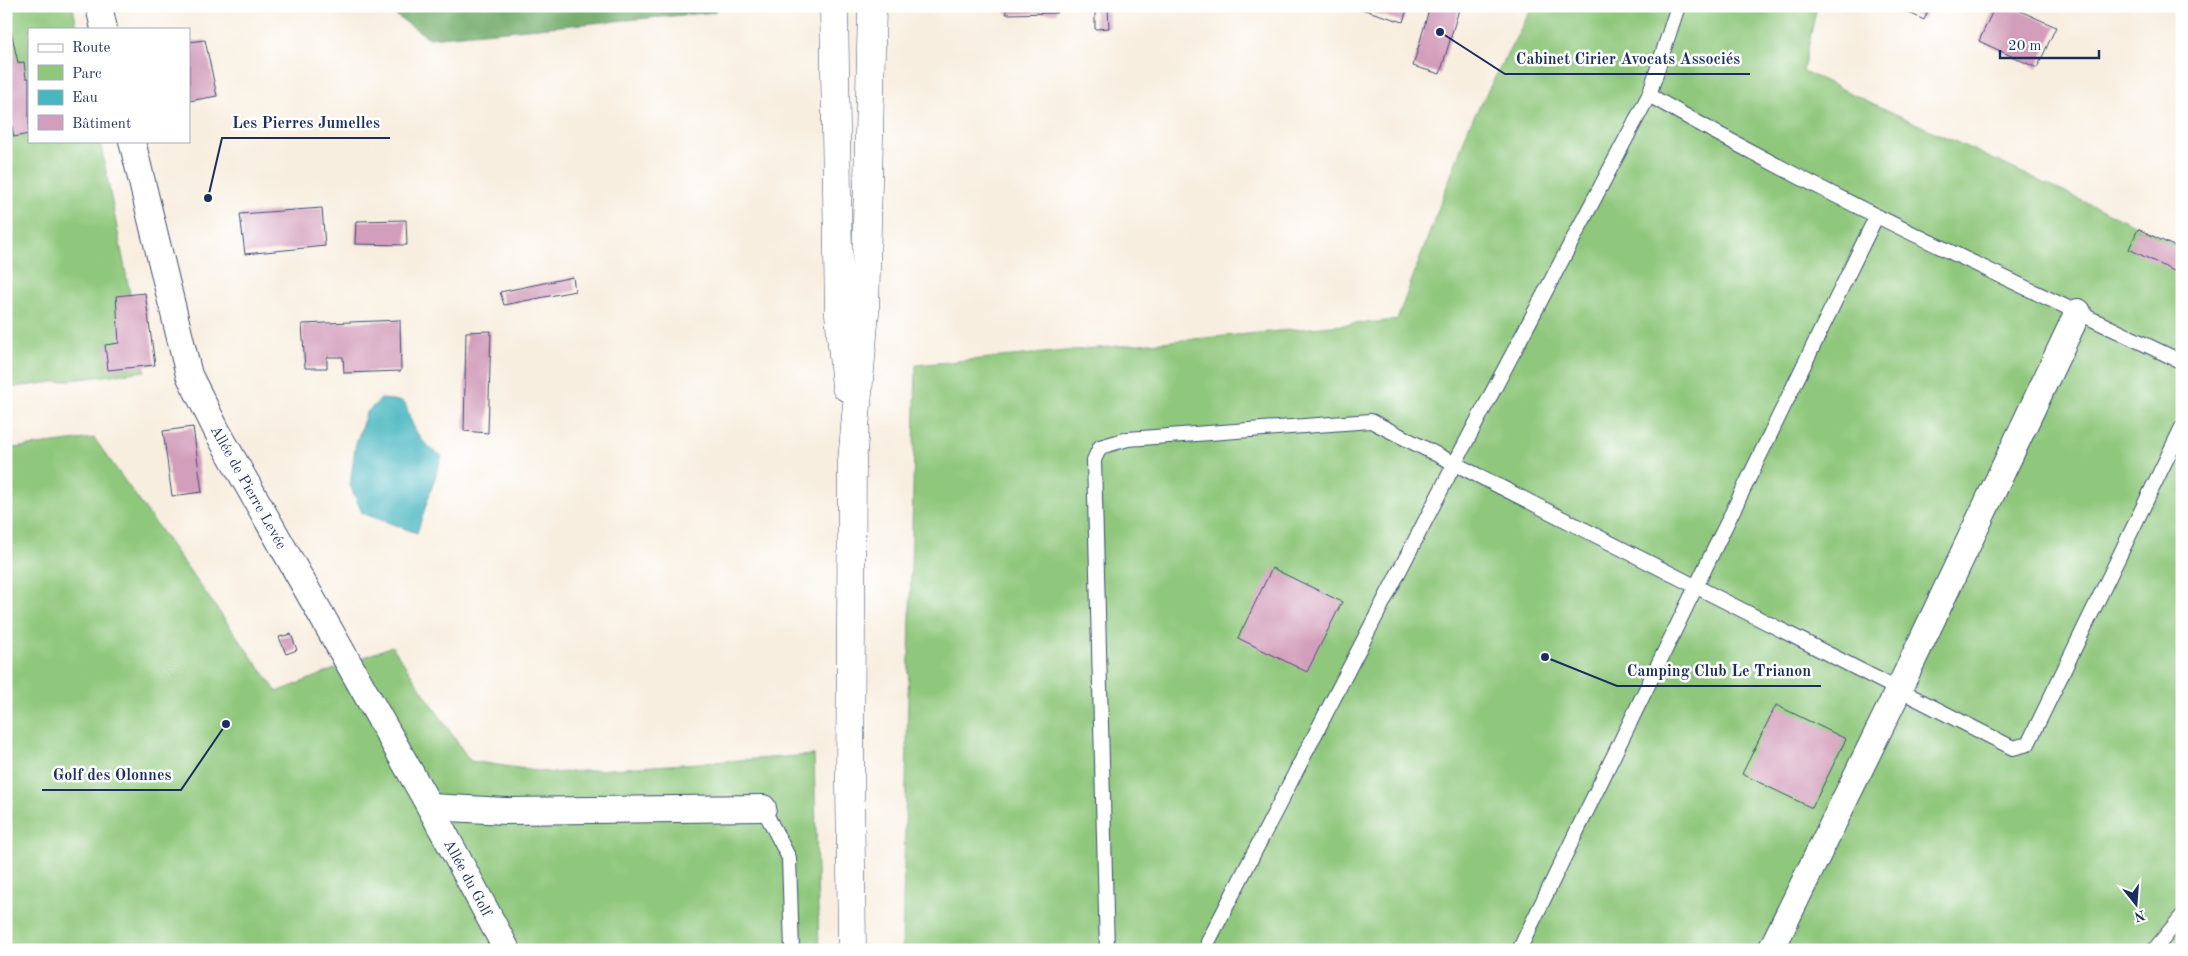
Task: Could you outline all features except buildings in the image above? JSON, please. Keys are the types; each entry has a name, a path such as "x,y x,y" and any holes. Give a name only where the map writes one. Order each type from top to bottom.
{"main road":[{"path":"834,6 839,314 852,462"},
{"path":"852,950 850,781 852,462 864,312 872,6"}],"street":[{"path":"99,6 104,28"},
{"name":"Allée de Pierre Levée","path":"132,142 190,375 217,431 430,807"},
{"path":"1771,950 1899,689 2078,312"},
{"path":"430,807 506,811 763,808"},
{"name":"Allée du Golf","path":"430,807 507,950"}],"lane":[{"path":"1208,942 1455,463 1649,95 1678,6"},
{"path":"1649,95 1697,123 1876,216 2182,362"},
{"path":"1518,950 1876,216"},
{"path":"1107,950 1094,460 1100,447 1128,438 1371,421 2013,748 2028,744 2182,427"},
{"path":"763,808 789,858 792,950"},
{"path":"2154,950 2182,916"}],"green space":[{"path":"6,6 73,6 77,28 28,28 28,142 100,142 145,371 6,388"},
{"path":"382,6 715,6 715,12 429,38"},
{"path":"1533,6 1817,6 1803,71 2182,247 2182,950 902,950 916,365 1397,320 1470,124"},
{"path":"94,438 277,692 392,646 470,761 553,773 814,755 819,950 6,950 6,449"}],"water":[{"path":"381,399 405,403 417,434 427,445 442,456 417,533 362,513 350,485 355,447 366,413"}],"place":[{"name":"Cabinet Cirier Avocats Associés","path":"1440,32"},
{"name":"Les Pierres Jumelles","path":"208,198"},
{"name":"Camping Club Le Trianon","path":"1545,657"},
{"name":"Golf des Olonnes","path":"226,724"}]}
